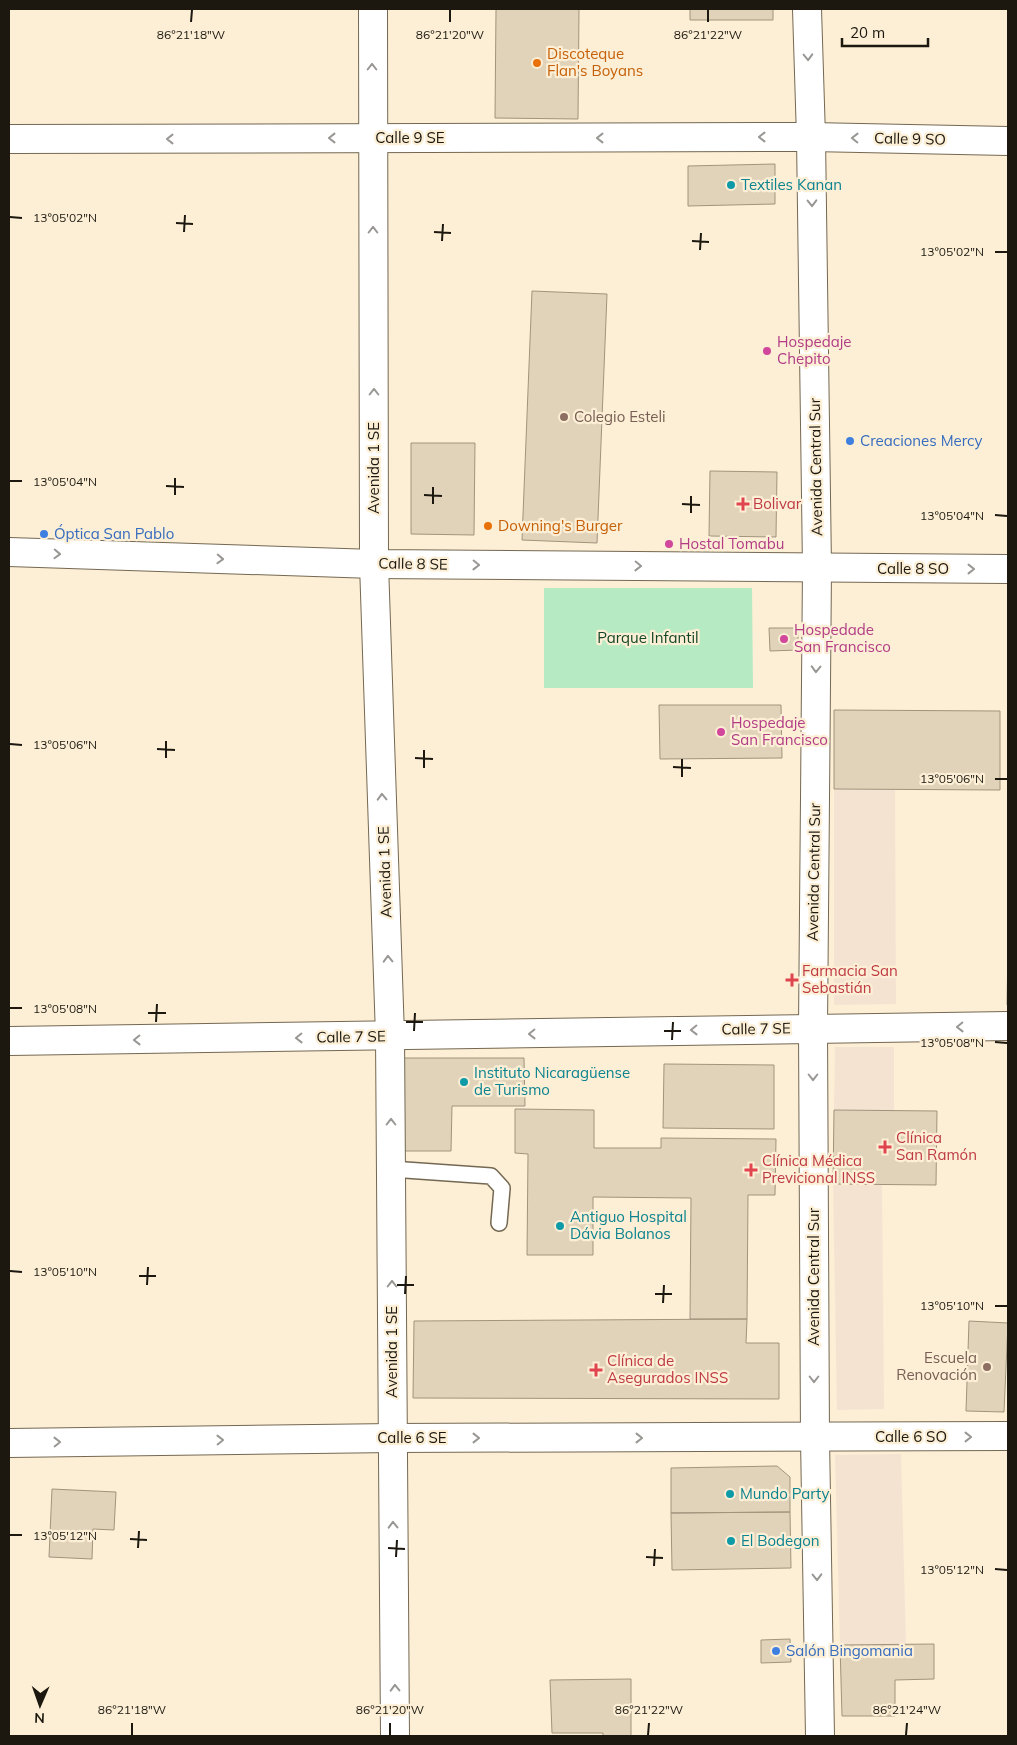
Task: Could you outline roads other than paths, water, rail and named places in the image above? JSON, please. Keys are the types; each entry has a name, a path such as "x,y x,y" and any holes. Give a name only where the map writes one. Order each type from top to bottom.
{"street":[{"name":"Avenida 1 SE","path":"373,9 374,564 390,1036 395,1736"},
{"name":"Avenida Central Sur","path":"807,9 811,137 817,568 813,1028 815,1438 820,1736"},
{"name":"Calle 9 SE","path":"9,139 811,137"},
{"name":"Calle 9 SO","path":"811,137 1008,141"},
{"name":"Calle 8 SE","path":"9,552 374,564 817,568"},
{"name":"Calle 8 SO","path":"817,568 1008,569"},
{"name":"Calle 7 SE","path":"9,1041 1008,1026"},
{"name":"Calle 6 SO","path":"815,1438 1008,1436"},
{"name":"Calle 6 SE","path":"9,1443 392,1438 815,1438"}],"lane":[{"path":"391,1169 491,1176 502,1188 499,1223"}],"place":[{"name":"Discoteque Flan's Boyans","path":"537,63"},
{"name":"Textiles Kanan","path":"731,185"},
{"name":"Hospedaje Chepito","path":"767,351"},
{"name":"Colegio Esteli","path":"564,417"},
{"name":"Creaciones Mercy","path":"850,441"},
{"name":"Bolivar","path":"743,504"},
{"name":"Downing's Burger","path":"488,526"},
{"name":"Óptica San Pablo","path":"44,534"},
{"name":"Hostal Tomabu","path":"669,544"},
{"name":"Hospedade San Francisco","path":"784,639"},
{"name":"Hospedaje San Francisco","path":"721,732"},
{"name":"Farmacia San Sebastián","path":"792,980"},
{"name":"Instituto Nicaragüense de Turismo","path":"464,1082"},
{"name":"Clínica San Ramón","path":"885,1147"},
{"name":"Clínica Médica Previcional INSS","path":"751,1170"},
{"name":"Antiguo Hospital Dávia Bolanos","path":"560,1226"},
{"name":"Escuela Renovación","path":"987,1367"},
{"name":"Clínica de Asegurados INSS","path":"596,1370"},
{"name":"Mundo Party","path":"730,1494"},
{"name":"El Bodegon","path":"731,1541"},
{"name":"Salón Bingomania","path":"776,1651"}],"park label":[{"name":"Parque Infantil","path":"648,638"}]}
